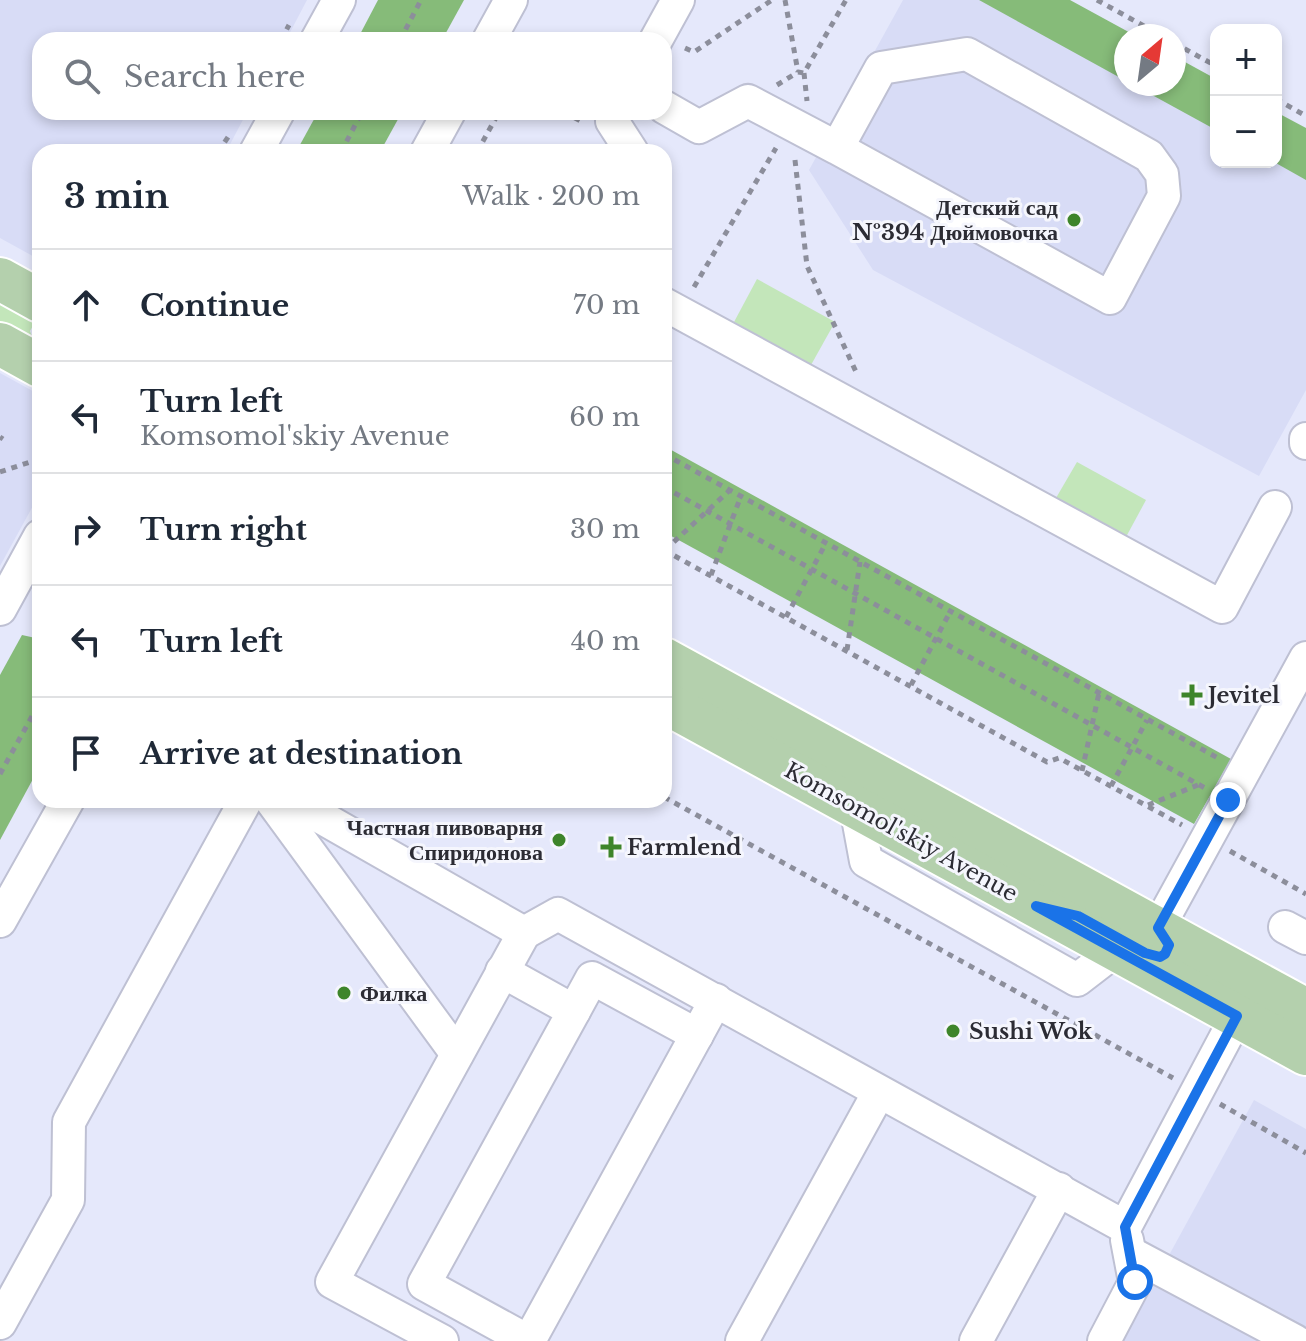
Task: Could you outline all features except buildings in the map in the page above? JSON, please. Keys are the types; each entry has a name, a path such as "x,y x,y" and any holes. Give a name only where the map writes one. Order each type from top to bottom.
{"main road":[{"path":"0,279 32,297"},
{"path":"0,344 32,362"},
{"name":"Komsomol'skiy Avenue","path":"672,663 1306,1010"},
{"name":"Komsomol'skiy Avenue","path":"672,706 1306,1054"},
{"path":"1036,906 1078,916 1151,956 1160,957 1168,949 1167,940 1158,928"},
{"path":"1237,1016 1226,999 1231,991 1240,988 1306,1023"}],"street":[{"path":"321,32 339,0"},
{"path":"493,32 511,0"},
{"path":"661,32 678,0"},
{"path":"672,112 699,127 748,101 1110,298 1164,196 1162,174 1149,156 967,54 881,68 837,148"},
{"path":"260,144 274,120"},
{"path":"431,144 445,120"},
{"path":"611,120 627,144"},
{"path":"672,308 1222,607 1275,507"},
{"path":"0,609 32,551"},
{"path":"1158,928 1207,838 1227,784 1306,658"},
{"path":"856,807 866,861 1077,980 1116,950"},
{"path":"0,921 64,808"},
{"path":"0,1323 68,1200 69,1122 242,808"},
{"path":"277,808 457,1054"},
{"path":"305,808 524,933"},
{"path":"442,1341 332,1282 524,933 558,914 1059,1189 1127,1240 1295,1341"},
{"path":"502,971 574,1011"},
{"path":"697,1035 592,978 424,1284 528,1341 697,1035 716,1000"},
{"path":"1104,1341 1135,1282 1127,1240 1196,1091 1237,1016"},
{"path":"742,1341 879,1092"},
{"path":"976,1341 1059,1189"}],"path":[{"path":"404,32 421,0"},
{"path":"672,43 694,52 772,0"},
{"path":"785,0 798,72"},
{"path":"748,101 798,72 804,73 846,0"},
{"path":"1097,0 1140,24"},
{"path":"1186,50 1210,63"},
{"path":"1282,102 1306,116"},
{"path":"345,144 358,120"},
{"path":"481,144 495,120"},
{"path":"672,308 791,123"},
{"path":"791,123 807,266 861,383 865,412"},
{"path":"672,458 1148,720 1227,784"},
{"path":"0,472 32,461"},
{"path":"672,543 730,490"},
{"path":"672,491 1199,784 1227,784"},
{"path":"711,575 741,496"},
{"path":"786,617 826,543"},
{"path":"672,554 1047,762 1059,758 1306,894"},
{"path":"847,650 860,562"},
{"path":"911,685 950,612"},
{"path":"1082,771 1099,693"},
{"path":"0,774 32,716"},
{"path":"1111,786 1148,720"},
{"path":"1147,805 1199,784 1227,784"},
{"path":"672,801 1306,1153"}],"shaded area":[{"path":"0,0 307,0 290,32 32,32 32,120 243,120 230,144 32,144 32,256 0,238"},
{"name":"Детский сад №394 Дюймовочка","path":"903,0 995,0 1114,65 1114,96 1170,96 1210,118 1210,168 1282,168 1282,164 1306,170 1306,390 1259,476 873,270 809,170"},
{"path":"0,373 32,391 32,508 0,566"},
{"path":"1254,1100 1306,1129 1306,1341 1122,1341"}],"green space":[{"path":"378,0 464,0 446,32 361,32"},
{"path":"979,0 1070,0 1114,24 1114,74"},
{"path":"1186,63 1210,76 1210,127 1154,96 1186,96"},
{"path":"1282,115 1306,128 1306,180 1282,166"},
{"path":"314,120 398,120 384,144 300,144"},
{"path":"757,279 835,322 811,365 734,322"},
{"path":"0,296 32,316 32,341 0,323"},
{"path":"672,450 1231,759 1194,824 672,536"},
{"path":"1077,462 1146,500 1126,537 1056,498"},
{"path":"22,635 32,637 32,781 0,840 0,675"}],"place":[{"name":"Детский сад №394 Дюймовочка","path":"1074,220"},
{"name":"Jevitel","path":"1192,695"},
{"name":"Частная пивоварня Спиридонова","path":"559,840"},
{"name":"Farmlend","path":"611,847"},
{"name":"Филка","path":"344,993"},
{"name":"Sushi Wok","path":"953,1031"}],"route":[{"path":"1135,1282 1125,1227 1237,1016 1036,906 1078,916 1145,953 1160,957 1169,945 1158,928 1228,800"}]}
